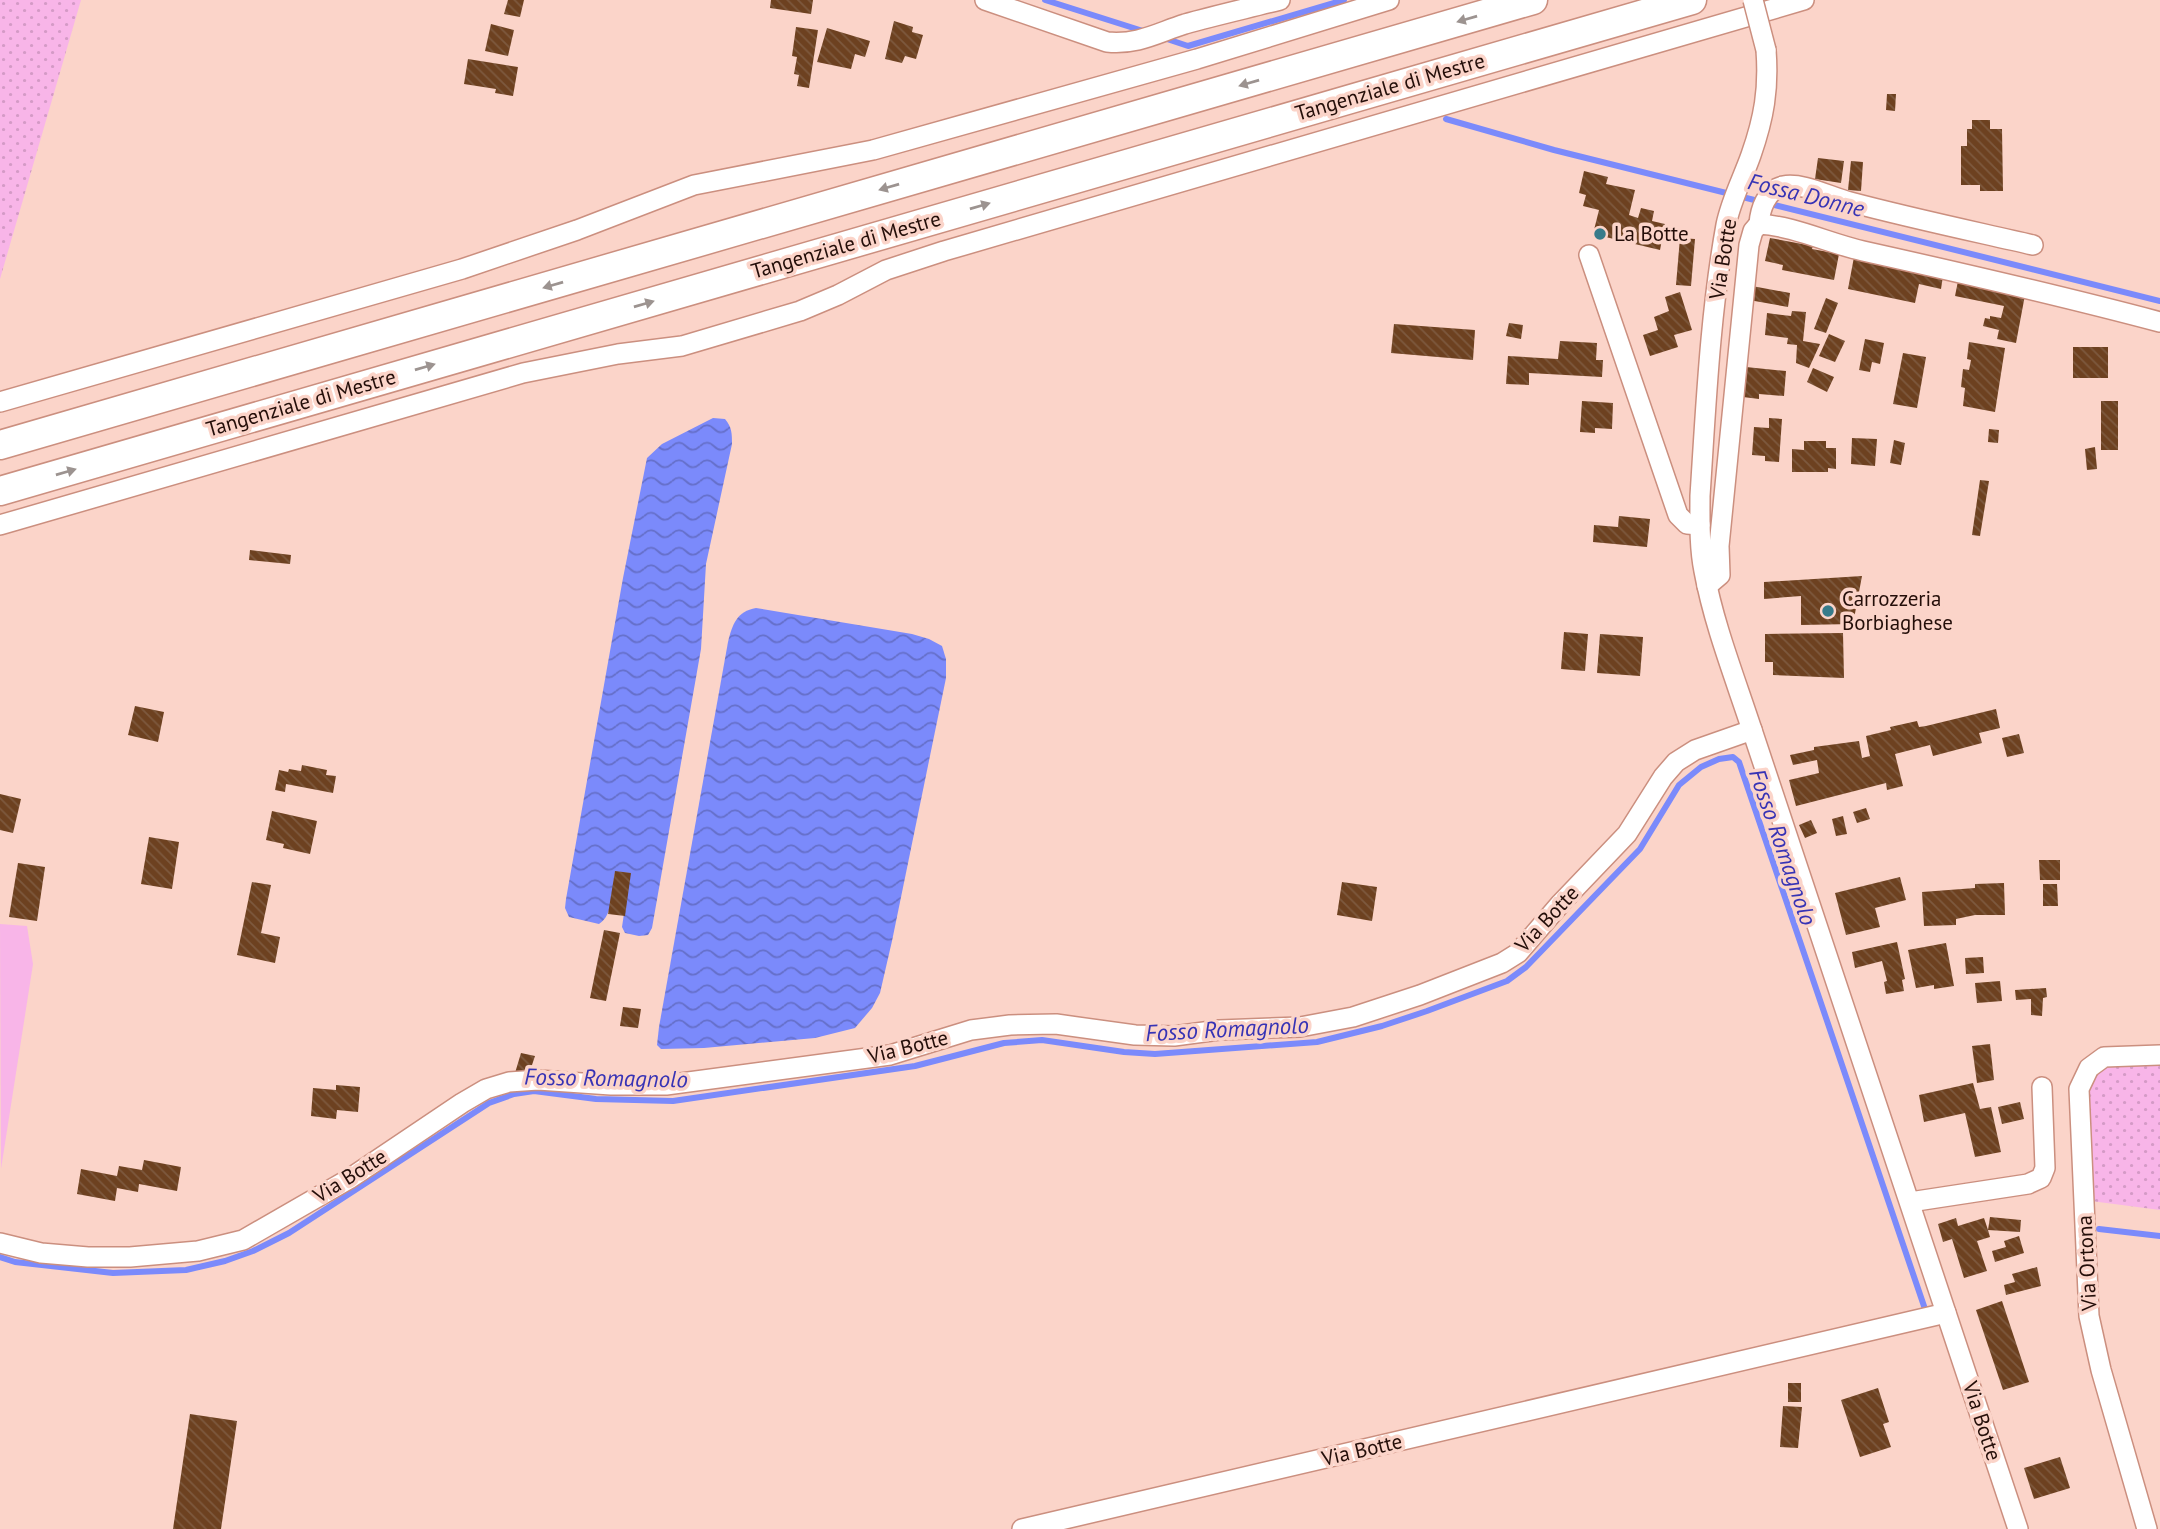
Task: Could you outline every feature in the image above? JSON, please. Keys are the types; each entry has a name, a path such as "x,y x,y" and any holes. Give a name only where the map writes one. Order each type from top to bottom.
{"highway":[{"name":"Tangenziale di Mestre","path":"0,445 1533,0"},
{"name":"Tangenziale di Mestre","path":"0,491 1692,0"}],"street":[{"path":"985,0 1107,42 1138,41 1183,25 1280,0"},
{"path":"0,402 462,269 577,230 694,185 873,150 1197,59 1389,0"},
{"name":"Via Botte","path":"1753,0 1766,50 1768,83 1751,155 1731,208 1719,269 1711,342 1699,525 1707,586 1752,730 2018,1529"},
{"path":"0,525 523,373 618,354 682,346 800,310 838,295 886,270 944,251 1804,0"},
{"name":"Via Botte","path":"1707,586 1720,575 1719,545 1749,245 1771,192 1786,185 1799,187 1850,202 2033,245"},
{"name":"Via Botte","path":"1760,218 1774,225 1850,248 2028,288 2160,322"},
{"path":"1589,255 1678,515 1687,524 1699,525"},
{"name":"Via Botte","path":"0,1243 41,1253 130,1257 179,1254 243,1240 349,1179 462,1103 486,1089 509,1082 538,1080 611,1085 666,1085 890,1055 971,1030 1010,1025 1056,1024 1135,1035 1174,1036 1219,1030 1300,1027 1353,1017 1420,995 1502,963 1518,953 1627,834 1663,777 1676,762 1695,750 1752,730"},
{"name":"Via Ortona","path":"2147,1529 2101,1370 2089,1316 2079,1089 2088,1068 2104,1056 2160,1055"},
{"path":"1910,1202 2028,1184 2041,1178 2045,1168 2042,1087"},
{"name":"Via Botte","path":"1023,1529 1946,1313"}],"shaded area":[{"path":"0,0 81,0 0,279"},
{"path":"0,924 27,926 33,964 1,1169"},
{"path":"2160,1062 2160,1210 2091,1201 2088,1065"}],"water":[{"path":"713,418 725,419 731,431 732,444 706,564 701,649 652,928 648,935 639,936 625,933 622,927 630,873 615,872 610,908 599,924 569,917 565,908 566,899 647,458 662,444"},
{"path":"756,608 912,634 942,646 946,659 946,678 892,941 880,993 872,1008 855,1028 815,1038 661,1049 657,1045 659,1027 728,642 736,620 744,612"}],"building":[{"path":"508,0 524,0 520,17 504,14"},
{"path":"771,0 813,0 811,14 770,8"},
{"path":"894,21 913,27 912,32 923,35 916,59 905,56 902,63 885,59"},
{"path":"491,24 514,30 508,56 485,51"},
{"path":"796,27 818,30 809,88 797,86 799,75 794,74 797,57 792,56"},
{"path":"827,28 870,41 865,57 855,54 851,69 817,62"},
{"path":"468,59 518,67 513,96 495,93 496,89 464,84"},
{"path":"1887,94 1896,94 1895,111 1886,110"},
{"path":"1972,120 1990,120 1990,129 2002,129 2003,191 1980,191 1980,185 1961,185 1961,146 1967,146 1967,129 1972,129"},
{"path":"1818,158 1844,161 1841,183 1815,179"},
{"path":"1851,161 1863,162 1861,191 1848,190"},
{"path":"1584,171 1608,177 1606,184 1635,190 1629,215 1638,218 1641,208 1654,211 1652,221 1665,224 1660,250 1593,234 1599,210 1583,206 1586,195 1579,193"},
{"path":"1680,238 1695,239 1691,286 1676,285"},
{"path":"1770,238 1839,254 1834,280 1782,270 1783,265 1765,261"},
{"path":"1854,257 1943,276 1941,289 1919,284 1915,303 1848,289"},
{"path":"1958,281 2025,295 2016,343 1997,339 1999,330 1983,326 1985,318 2001,318 2004,306 1955,296"},
{"path":"1752,286 1790,293 1788,307 1749,300"},
{"path":"1680,292 1692,330 1674,335 1678,347 1650,356 1643,335 1658,330 1654,317 1669,311 1665,297"},
{"path":"1826,298 1838,303 1826,333 1814,329"},
{"path":"1792,311 1806,312 1803,341 1820,344 1809,368 1796,363 1797,345 1787,344 1788,338 1765,335 1767,313 1791,316"},
{"path":"1509,323 1523,325 1521,339 1506,336"},
{"path":"1394,324 1475,330 1473,360 1391,353"},
{"path":"1829,334 1845,341 1835,362 1819,356"},
{"path":"1865,339 1884,343 1880,364 1872,362 1870,372 1859,370"},
{"path":"1560,341 1597,343 1596,360 1603,360 1602,377 1529,373 1529,385 1506,384 1508,356 1558,359"},
{"path":"1969,342 2005,348 1995,412 1963,406 1965,388 1961,387 1963,369 1969,370 1971,360 1967,359"},
{"path":"2073,347 2108,347 2108,378 2073,378"},
{"path":"1903,353 1926,357 1917,408 1893,404"},
{"path":"1746,367 1786,371 1784,396 1759,394 1759,399 1743,397"},
{"path":"1813,368 1834,377 1827,392 1807,382"},
{"path":"1582,401 1613,403 1612,429 1595,428 1595,433 1580,432"},
{"path":"2101,401 2118,401 2118,450 2101,450"},
{"path":"1769,418 1782,419 1779,462 1765,461 1765,456 1752,455 1754,427 1769,428"},
{"path":"1989,429 1999,430 1998,443 1988,442"},
{"path":"1852,438 1877,439 1875,466 1851,464"},
{"path":"1894,440 1905,443 1901,465 1890,463"},
{"path":"1804,441 1826,441 1826,448 1836,448 1836,469 1828,468 1828,472 1792,472 1792,449 1804,450"},
{"path":"2095,447 2097,469 2087,470 2085,449"},
{"path":"1980,480 1989,481 1980,536 1972,535"},
{"path":"1619,516 1650,519 1647,547 1593,542 1594,525 1618,527"},
{"path":"250,550 291,555 290,564 249,560"},
{"name":"Carrozzeria Borbiaghese","path":"1862,576 1853,624 1801,625 1801,596 1764,599 1764,582"},
{"path":"1564,632 1588,634 1585,671 1561,669"},
{"path":"1843,633 1844,678 1773,675 1773,662 1765,662 1765,634"},
{"path":"1600,634 1643,637 1640,676 1597,673"},
{"path":"135,706 164,712 158,742 128,735"},
{"path":"1996,709 2000,728 1979,733 1982,743 1933,756 1930,745 1895,754 1903,786 1887,790 1886,783 1796,806 1789,780 1819,773 1817,760 1793,765 1790,755 1814,750 1814,747 1859,741 1862,758 1870,756 1866,736 1891,730 1890,727 1917,721 1919,727 1926,726"},
{"path":"2019,734 2024,753 2007,757 2002,738"},
{"path":"302,765 327,770 326,775 336,776 333,793 286,784 285,792 275,790 279,770 301,771"},
{"path":"0,794 21,799 13,833 0,830"},
{"path":"1866,808 1870,819 1857,823 1853,812"},
{"path":"272,811 317,821 310,854 283,848 284,844 266,840"},
{"path":"1843,816 1847,834 1836,836 1832,819"},
{"path":"1811,820 1817,833 1805,838 1799,825"},
{"path":"149,837 179,842 172,889 141,884"},
{"path":"2039,860 2060,860 2060,880 2040,880"},
{"path":"18,863 45,867 37,921 9,917"},
{"path":"615,871 631,873 625,916 608,914"},
{"path":"1900,877 1906,900 1875,908 1880,927 1846,935 1835,893"},
{"path":"252,882 271,885 261,933 280,937 275,963 237,955"},
{"path":"1342,882 1377,887 1372,921 1337,915"},
{"path":"2004,883 2005,915 1975,915 1956,919 1956,925 1924,926 1922,892 1975,888 1975,884"},
{"path":"2043,884 2057,884 2058,906 2043,906"},
{"path":"604,930 620,933 606,1001 590,998"},
{"path":"1897,942 1905,979 1902,980 1904,991 1886,994 1884,982 1887,981 1882,961 1855,968 1852,952"},
{"path":"1946,943 1954,986 1916,988 1908,950"},
{"path":"1983,957 1984,973 1966,974 1965,958"},
{"path":"2000,981 2002,1001 1977,1003 1975,983"},
{"path":"2046,988 2047,997 2043,998 2042,1016 2031,1015 2031,999 2016,1000 2015,990"},
{"path":"623,1007 641,1009 638,1028 620,1026"},
{"path":"1990,1044 1994,1080 1977,1083 1972,1046"},
{"path":"521,1053 535,1056 530,1071 515,1073"},
{"path":"1973,1083 1980,1109 1991,1107 2001,1152 1975,1157 1965,1113 1924,1122 1919,1095"},
{"path":"336,1085 360,1087 358,1112 337,1110 336,1119 311,1116 313,1088 336,1090"},
{"path":"2020,1102 2024,1119 2002,1124 1998,1107"},
{"path":"144,1160 181,1167 177,1191 139,1184 138,1192 117,1188 115,1201 77,1194 81,1169 117,1176 119,1166 142,1170"},
{"path":"1990,1217 2021,1220 2020,1232 1988,1230"},
{"path":"1956,1218 1958,1226 1984,1218 1990,1237 1977,1241 1987,1271 1964,1278 1952,1239 1943,1242 1938,1224"},
{"path":"2019,1236 2024,1253 1995,1262 1992,1251 2006,1247 2004,1241"},
{"path":"2037,1267 2041,1286 2006,1295 2004,1285 2015,1282 2012,1274"},
{"path":"2002,1301 2029,1382 2003,1390 1976,1310"},
{"path":"1788,1383 1801,1383 1801,1402 1788,1402"},
{"path":"1878,1388 1889,1422 1883,1424 1891,1447 1860,1457 1841,1400"},
{"path":"1783,1406 1802,1407 1798,1448 1780,1447"},
{"path":"190,1414 237,1421 221,1529 173,1529"},
{"path":"2060,1457 2070,1488 2034,1499 2024,1468"}],"waterway":[{"name":"Fossa Donne","path":"1045,0 1143,31"},
{"name":"Fossa Donne","path":"1164,38 1188,46 1344,0"},
{"name":"Fossa Donne","path":"1446,119 1554,150 2160,301"},
{"name":"Fosso Romagnolo","path":"0,1257 15,1262 113,1273 186,1270 225,1261 289,1233 489,1103 514,1094 534,1091 596,1099 673,1101 915,1066 1004,1043 1042,1040 1155,1054 1317,1042 1382,1026 1507,981 1526,967 1640,849 1679,785 1701,767 1719,759 1733,757 1739,762 1926,1312"},
{"name":"Fosso Romagnolo","path":"2099,1229 2160,1236"}],"place":[{"name":"La Botte","path":"1600,234"},
{"name":"Carrozzeria Borbiaghese","path":"1828,611"}]}
